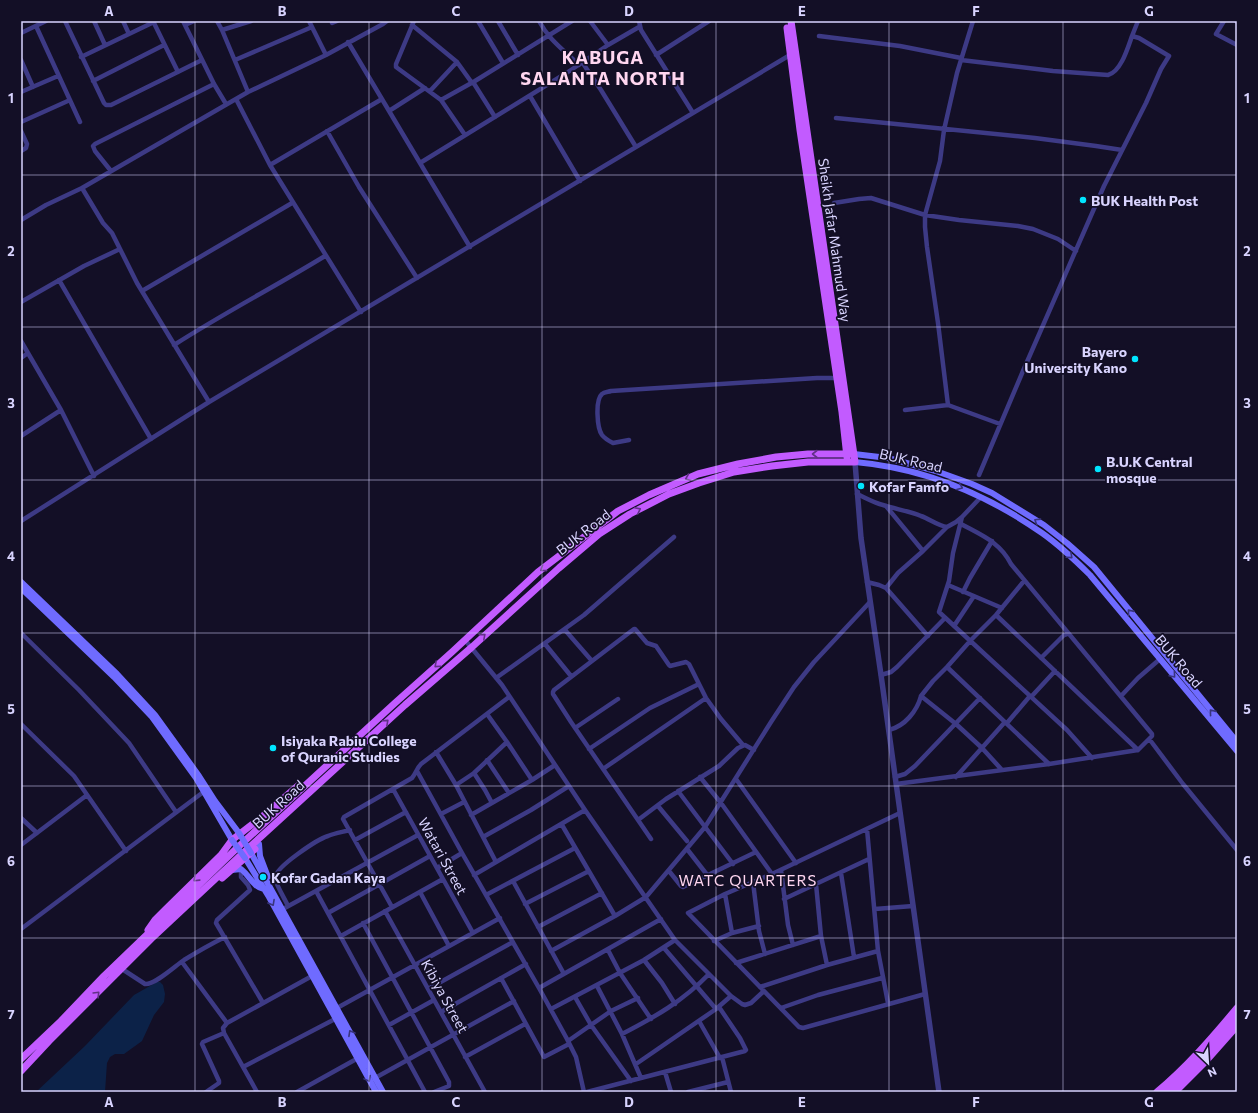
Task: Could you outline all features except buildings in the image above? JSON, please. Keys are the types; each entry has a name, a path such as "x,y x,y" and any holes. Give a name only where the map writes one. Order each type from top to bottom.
{"main road":[{"name":"Sheikh Jafar Mahmud Way","path":"786,21 837,378 851,458"},
{"name":"Sheikh Jafar Mahmud Way","path":"791,21 851,458"},
{"name":"BUK Road","path":"21,1071 122,969 148,938 237,848 343,752 394,703 466,640 538,572 618,511 649,494 698,474 776,456 808,454 851,458 888,458 936,471 972,484 992,494 1044,526 1067,543 1094,567 1201,703 1237,752"},
{"name":"BUK Road","path":"21,1059 61,1021 104,976 405,705 599,534 630,514 656,501 698,483 734,472 772,466 851,458 924,475 968,490 1005,510 1042,533 1069,555 1090,575 1160,659 1237,742"},
{"path":"21,582 46,609"},
{"path":"21,588 117,674 155,715 178,745 205,790 232,840 264,889 335,1019 383,1092"},
{"path":"148,938 172,925 251,853 279,824 349,759 355,751"},
{"path":"148,938 155,920 221,855 239,833 263,816 328,759 343,752"},
{"path":"205,790 239,833 270,885 286,908 337,1008 376,1092"},
{"path":"259,844 260,856 268,875 270,885"},
{"path":"232,870 241,869 255,886 264,889"},
{"path":"1157,1092 1209,1045 1237,1008"},
{"path":"1166,1092 1237,1016"},
{"path":"1175,1092 1206,1062 1237,1026"}],"street":[{"path":"21,33 46,21"},
{"path":"65,21 81,57 106,105 110,105 202,60"},
{"path":"94,21 105,45"},
{"path":"123,21 129,34"},
{"path":"194,21 184,23 214,84 226,104"},
{"path":"217,21 248,92"},
{"path":"222,30 251,21"},
{"path":"309,21 326,55"},
{"path":"478,21 503,63"},
{"path":"498,21 518,55"},
{"path":"539,21 548,35 580,64 600,90 636,146"},
{"path":"441,100 518,55 572,21"},
{"path":"590,21 608,45"},
{"path":"639,21 639,27 693,113"},
{"path":"656,54 709,21"},
{"path":"948,405 938,323 926,246 925,215 940,161 944,130 952,91 973,21"},
{"path":"819,36 900,46 961,59 1053,71 1108,74 1113,73 1118,68 1138,21"},
{"path":"1224,21 1216,34 1237,45"},
{"path":"81,57 154,22 178,72"},
{"path":"21,220 82,188 248,92 326,55 384,22"},
{"path":"465,135 441,100 396,67 413,23 457,62 495,117"},
{"path":"36,26 80,122"},
{"path":"235,60 312,27"},
{"path":"420,163 639,27"},
{"path":"979,475 1104,186 1161,69 1169,56 1139,38 1132,36"},
{"path":"348,42 470,246"},
{"path":"93,81 164,45"},
{"path":"21,521 209,402 790,55"},
{"path":"21,60 34,87"},
{"path":"430,91 457,62"},
{"path":"21,92 58,76"},
{"path":"111,171 95,151 93,146 95,144 214,84"},
{"path":"389,111 425,88"},
{"path":"530,96 580,181"},
{"path":"236,99 270,165 361,312"},
{"path":"270,165 382,99"},
{"path":"21,122 70,100"},
{"path":"836,118 1035,138 1122,150"},
{"path":"21,131 27,144 26,148 21,151"},
{"path":"327,131 359,187 417,278"},
{"path":"82,188 103,223 112,233 142,291 209,402"},
{"path":"834,203 859,198 871,198 925,215 1018,226 1033,229 1058,239 1076,251"},
{"path":"142,291 292,202"},
{"path":"21,302 107,254 120,249"},
{"path":"174,345 250,299 285,281 325,256"},
{"path":"59,280 151,439"},
{"path":"21,342 61,410 94,476"},
{"path":"21,358 28,353"},
{"path":"629,440 613,442 603,436 597,419 600,396 602,394 611,391 837,378"},
{"path":"905,410 948,405 1000,424"},
{"path":"21,436 61,410"},
{"path":"851,458 939,1092"},
{"path":"857,494 886,506 915,513 947,527"},
{"path":"886,588 898,573 947,527 962,518 981,497"},
{"path":"886,506 923,551"},
{"path":"962,518 953,553 948,585 939,611 1067,730 1092,758"},
{"path":"896,784 1092,758 1138,750 1150,740 1152,736 1152,734 1121,696 1067,634 1010,564 1004,552 992,541 960,524"},
{"path":"496,678 584,615 674,537"},
{"path":"963,592 992,541"},
{"path":"889,730 906,721 918,704 921,696 933,681 996,615 1024,581"},
{"path":"867,582 886,588 928,636"},
{"path":"948,585 1002,608"},
{"path":"954,626 974,596"},
{"path":"551,951 646,897 705,827 798,682 814,662 870,602"},
{"path":"996,615 1138,750"},
{"path":"881,675 891,672 898,667 945,618"},
{"path":"651,839 575,728 553,692 571,676 635,629 647,643 656,646 670,666 688,662 706,698 721,719 743,745 754,750"},
{"path":"565,630 592,661"},
{"path":"21,633 130,743 176,812"},
{"path":"1041,658 1064,635 1067,634"},
{"path":"466,640 496,678 676,940 731,996 742,1004 745,1005 751,1003 764,992"},
{"path":"545,644 571,676"},
{"path":"1121,696 1138,678 1160,659"},
{"path":"947,667 1049,764"},
{"path":"956,777 1055,671"},
{"path":"589,749 650,708 699,684"},
{"path":"921,696 956,724 982,748 1002,770"},
{"path":"392,907 343,818 412,778 417,771 418,766 509,697"},
{"path":"575,728 618,698"},
{"path":"603,769 706,698"},
{"path":"895,777 907,773 980,698"},
{"path":"487,714 532,780"},
{"path":"21,724 74,776 126,851"},
{"path":"1150,740 1183,784 1237,850"},
{"path":"456,785 474,773 507,742"},
{"path":"638,820 678,791 719,766 743,745"},
{"path":"436,752 456,785 496,862"},
{"path":"487,760 509,794"},
{"path":"471,815 509,794 555,765"},
{"path":"417,771 474,875 514,942 569,1043 576,1058 584,1092"},
{"path":"474,773 492,803"},
{"path":"700,777 721,803 772,874"},
{"path":"736,779 796,863"},
{"path":"483,837 532,810 569,786"},
{"name":"Watari Street","path":"393,789 473,933"},
{"path":"21,929 205,790"},
{"path":"678,791 733,864"},
{"path":"21,845 87,795"},
{"path":"441,814 464,802"},
{"path":"658,806 687,842"},
{"path":"474,875 586,810"},
{"path":"355,840 406,812"},
{"path":"900,813 781,870 725,894 688,913 799,1027 803,1028 888,1003 926,994"},
{"path":"21,818 37,833"},
{"path":"562,825 615,916"},
{"path":"866,829 878,951 888,1003"},
{"path":"350,830 328,836 320,840 280,868 276,873 275,878 286,908 418,835"},
{"path":"486,895 575,848"},
{"path":"687,849 708,876"},
{"path":"669,871 682,887 756,852"},
{"path":"437,868 462,853"},
{"path":"328,913 430,856"},
{"path":"784,899 870,859"},
{"path":"241,869 241,877 248,885 250,890 217,920 216,923 263,1003"},
{"path":"781,870 788,925 793,945"},
{"path":"525,904 589,871"},
{"path":"841,872 854,958"},
{"path":"341,936 443,879"},
{"path":"513,881 564,974"},
{"path":"753,882 759,926 765,954"},
{"path":"816,884 821,936 827,965"},
{"path":"316,891 425,1092"},
{"path":"420,892 449,946"},
{"path":"538,927 602,893"},
{"path":"725,894 732,933"},
{"path":"875,909 913,906"},
{"name":"Kibiya Street","path":"385,911 485,1092"},
{"path":"337,1008 500,918"},
{"path":"539,988 661,919"},
{"path":"364,923 450,1084 449,1086 434,1092"},
{"path":"714,941 732,933 759,926"},
{"path":"736,963 821,936"},
{"path":"122,969 147,984 161,977 182,962 224,937"},
{"path":"551,1010 644,960 676,940"},
{"path":"428,989 514,942"},
{"path":"587,1092 746,1050 740,1038 717,1008 696,987 664,948"},
{"path":"608,950 620,972 651,1019"},
{"path":"760,987 827,965 878,951"},
{"path":"644,960 662,983 675,1004"},
{"path":"182,962 227,1023"},
{"path":"441,1012 526,964"},
{"path":"622,1034 651,1019 675,1004 709,974"},
{"path":"257,1092 223,1028 227,1023 312,976"},
{"path":"501,978 544,1057 569,1043 591,1025 611,1012 638,998"},
{"path":"781,1008 882,978"},
{"path":"597,986 622,1034 641,1078"},
{"path":"636,1064 699,1021 731,996"},
{"path":"575,997 591,1025 631,1081"},
{"path":"389,1025 434,1000"},
{"path":"375,1078 514,1001"},
{"path":"243,1067 335,1019"},
{"path":"699,1021 721,1057 731,1092"},
{"path":"465,1057 525,1024"},
{"path":"206,1092 219,1083 219,1081 205,1052 202,1042 224,1032"},
{"path":"298,1092 360,1057"},
{"path":"665,1072 671,1092"},
{"path":"688,1092 702,1090 728,1082"}],"water":[{"path":"157,982 160,982 163,985 165,994 164,1002 154,1015 142,1041 124,1054 115,1054 110,1057 107,1063 105,1092 36,1092 85,1046 134,995"}],"place":[{"name":"BUK Health Post","path":"1083,200"},
{"name":"Bayero University Kano","path":"1135,359"},
{"name":"B.U.K Central mosque","path":"1098,469"},
{"name":"Kofar Famfo","path":"861,486"},
{"name":"Isiyaka Rabiu College of Quranic Studies","path":"273,748"},
{"name":"Kofar Gadan Kaya","path":"263,877"}],"district":[{"name":"KABUGA SALANTA NORTH","path":"603,67"},
{"name":"WATC QUARTERS","path":"748,880"}]}
